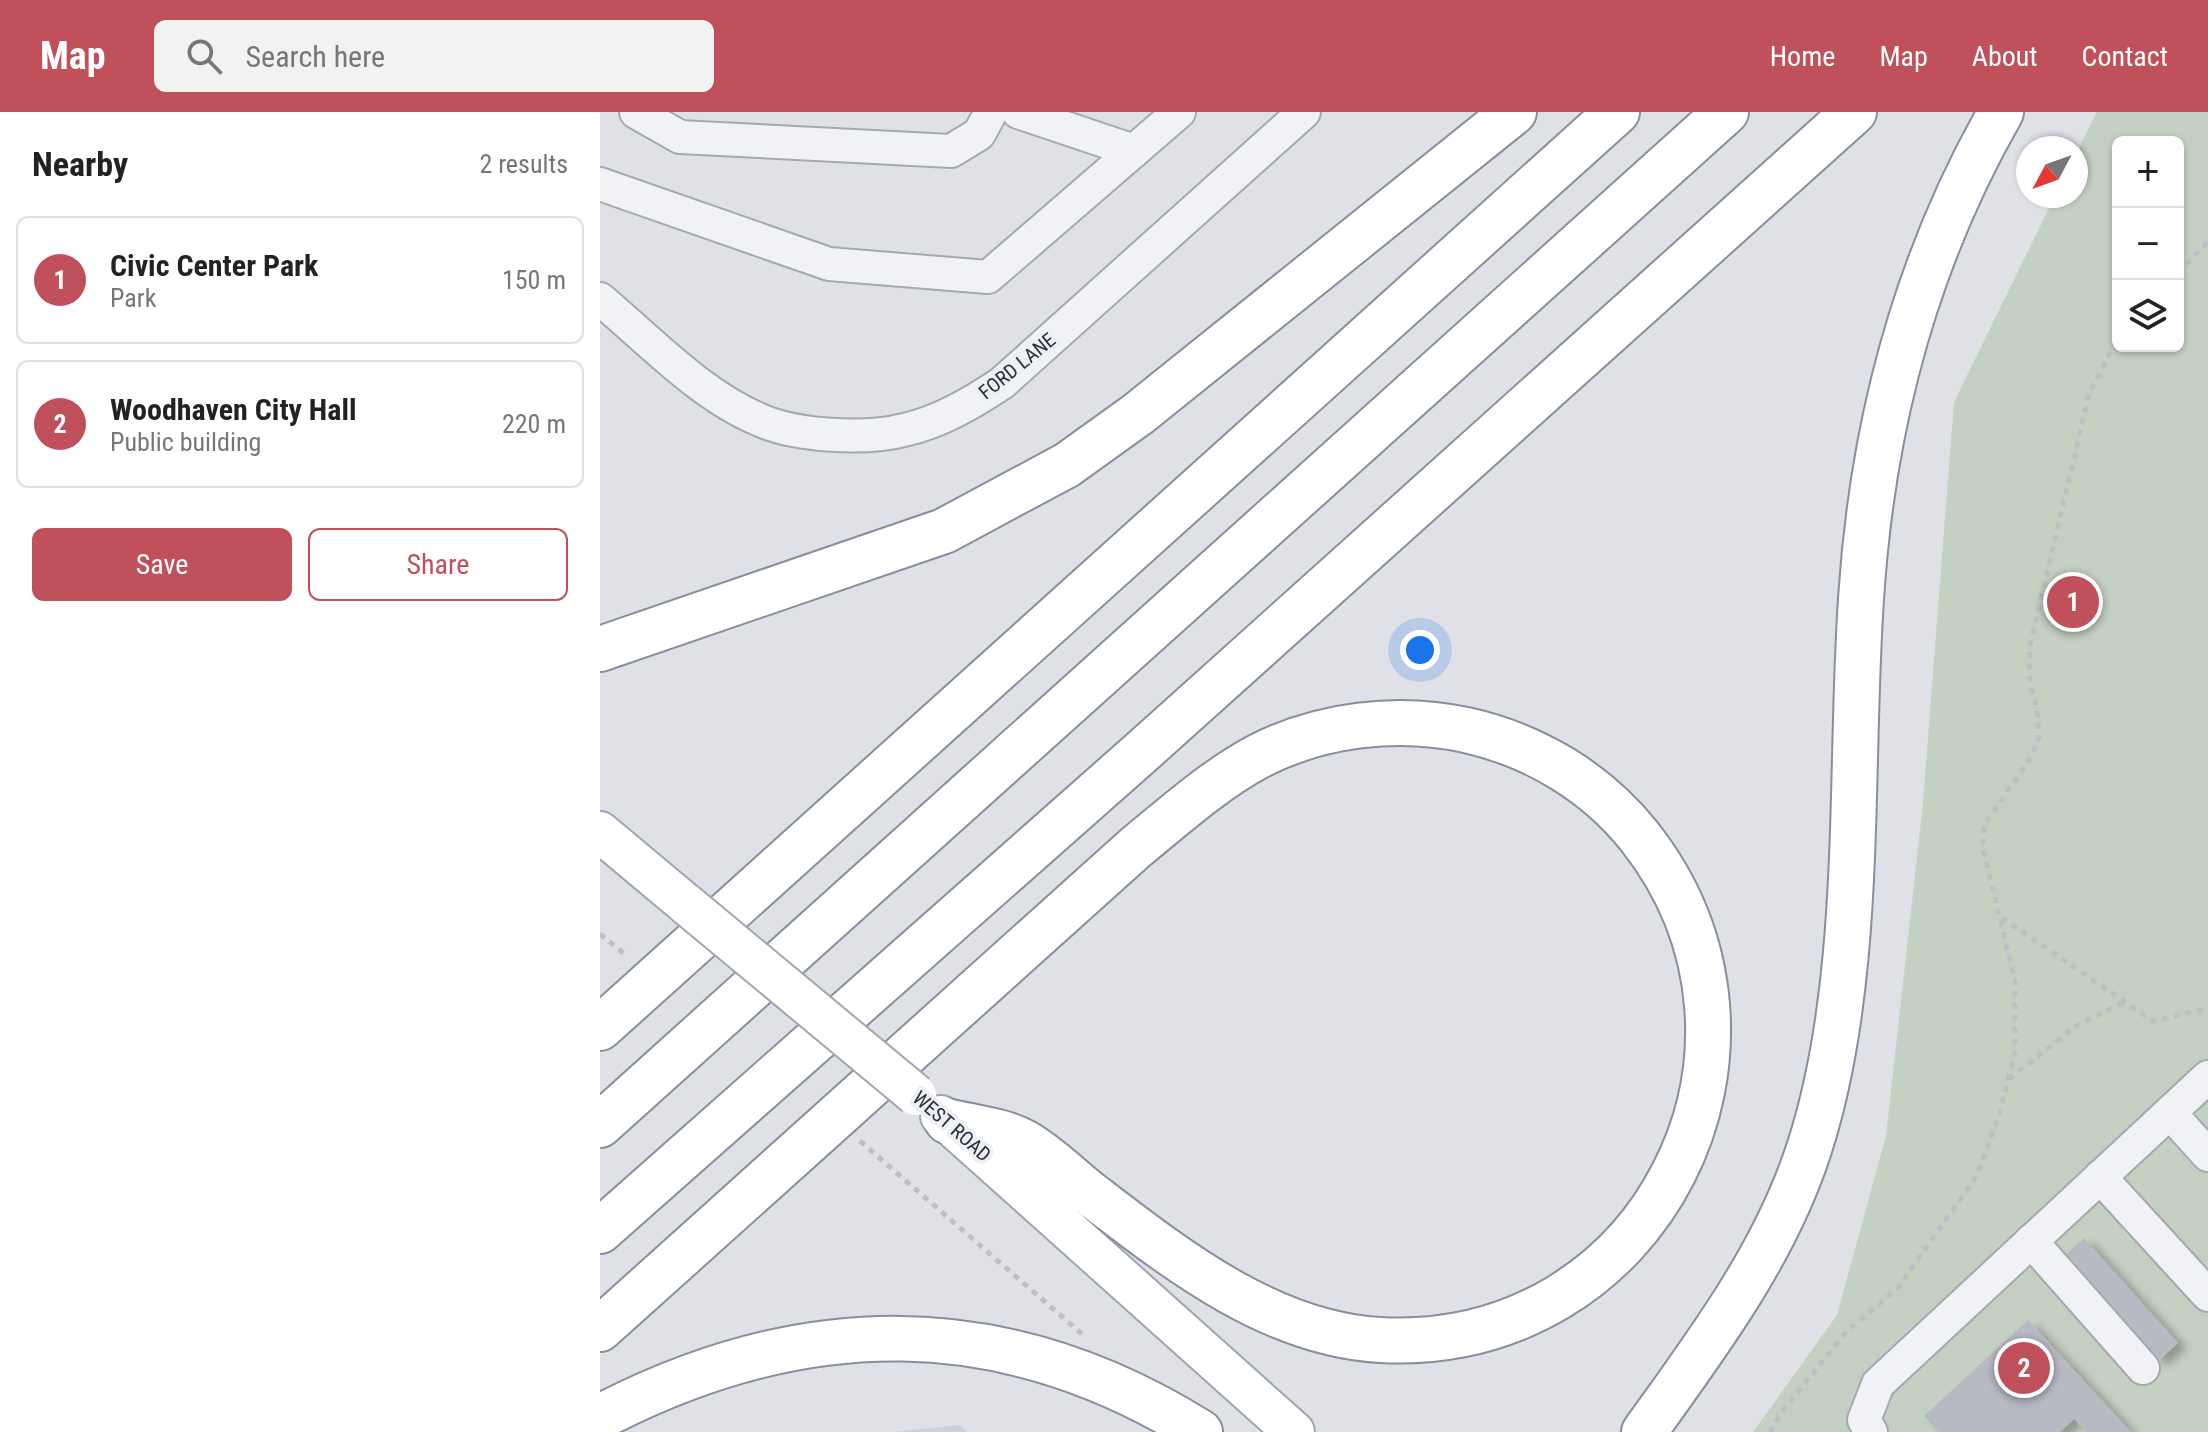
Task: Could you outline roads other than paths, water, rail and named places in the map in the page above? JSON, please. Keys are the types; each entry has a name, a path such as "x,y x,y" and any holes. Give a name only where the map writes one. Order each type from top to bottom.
{"highway":[{"path":"600,649 944,531 1067,465 1138,414 1514,112"},
{"path":"600,1028 1617,112"},
{"path":"600,1125 1726,112"},
{"path":"600,1231 1145,749 1854,112"},
{"path":"1644,1432 1702,1352 1758,1263 1796,1185 1810,1146 1830,1071 1841,996 1854,800 1862,585 1885,414 1923,277 1957,194 2001,112"},
{"path":"600,1329 1135,848 1208,789 1257,757 1311,734 1388,722 1439,724 1489,735 1557,765 1589,786 1627,821 1658,861 1683,906 1706,985 1709,1046 1700,1107 1680,1164 1648,1217 1606,1263 1583,1282 1511,1321 1456,1335 1380,1340 1339,1335 1264,1309 1173,1258 1023,1141 932,1108"},
{"path":"600,1417 686,1377 738,1359 827,1341 918,1339 1014,1352 1095,1376 1161,1407 1200,1432"}],"main road":[{"name":"WEST ROAD","path":"600,832 932,1108 1294,1432"}],"street":[{"path":"636,112 680,137 951,151 979,134 991,112"},
{"path":"1018,112 1134,151"},
{"path":"600,184 829,264 988,277 1179,112"},
{"name":"FORD LANE","path":"600,299 715,395 760,421 806,432 903,431 964,408 1002,383 1304,112"},
{"path":"1871,1432 1864,1420 1878,1384 2208,1077"},
{"path":"2170,1113 2208,1155"},
{"path":"2100,1177 2208,1295"},
{"path":"2031,1241 2143,1368"}],"place":[{"name":"Civic Center Park","path":"2073,602"},
{"name":"Woodhaven City Hall","path":"2024,1368"}]}
